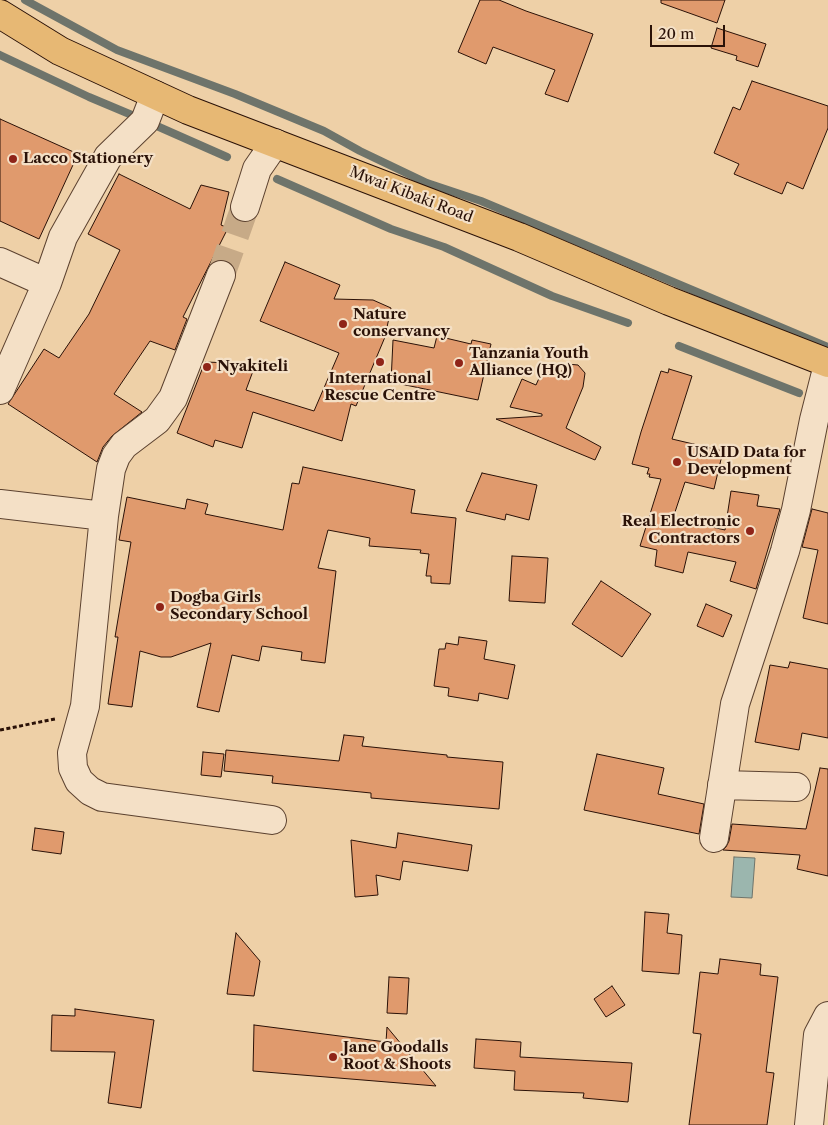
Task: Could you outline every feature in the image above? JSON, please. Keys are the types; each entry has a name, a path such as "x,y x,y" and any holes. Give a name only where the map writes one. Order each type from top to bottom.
{"main road":[{"name":"Mwai Kibaki Road","path":"0,14 60,51 188,110 519,237 669,301 828,364"}],"street":[{"path":"0,390 47,283 63,237 108,157 145,121 155,95"},
{"path":"245,207 257,169 275,143"},
{"path":"0,262 47,283"},
{"path":"221,275 173,398 157,420 124,445 116,456 111,469 104,516 85,706 72,754 73,768 79,781 90,792 102,798 272,820"},
{"path":"714,838 735,704 785,551 796,510 814,420 828,364"},
{"path":"0,504 104,516"},
{"path":"722,785 796,787"},
{"path":"809,1125 818,1034 828,1016"}],"path":[{"path":"0,730 51,720 85,706"}],"water":[{"path":"734,857 755,858 752,898 731,897"}],"building":[{"path":"480,0 499,0 593,34 568,102 545,94 555,70 493,47 486,64 458,52"},
{"path":"661,0 725,0 717,23 661,3"},
{"path":"717,28 766,44 758,67 736,60 737,56 711,48"},
{"path":"752,81 828,106 828,128 803,189 787,182 782,194 734,174 739,164 714,153 733,107 740,110"},
{"path":"0,119 78,154 39,239 0,221"},
{"path":"119,174 190,209 201,185 229,192 221,225 228,228 183,317 187,319 175,350 150,341 114,394 142,412 112,436 103,447 97,462 8,404 44,349 59,358 89,314 120,250 88,234"},
{"path":"285,262 340,285 334,299 373,300 391,308 385,337 356,406 351,404 342,441 253,412 242,448 215,440 213,447 177,433 205,362 232,363 253,371 246,390 314,411 339,353 260,321"},
{"path":"437,336 471,344 472,340 491,344 478,400 391,382 393,340 434,348"},
{"path":"567,364 578,365 585,373 583,387 566,428 601,447 595,460 496,419 542,416 542,414 510,407 522,379 536,385 544,367 560,373"},
{"path":"669,369 692,376 672,439 723,451 714,489 685,482 673,518 725,530 731,491 759,495 757,506 780,509 756,589 730,581 736,562 688,552 683,573 655,566 657,550 640,546 661,479 649,477 650,474 647,474 649,468 632,464 661,371 668,373"},
{"path":"303,467 415,490 411,513 456,518 450,584 431,583 431,576 426,576 429,554 420,553 421,550 369,546 370,538 328,530 318,568 336,571 325,663 301,660 302,652 262,646 259,661 232,655 219,712 197,707 211,643 171,657 161,657 140,651 132,707 108,704 118,637 115,637 131,542 119,540 127,497 185,509 187,499 208,504 205,514 283,530 292,483 299,484"},
{"path":"482,473 537,485 529,520 506,514 505,520 466,511"},
{"path":"812,509 828,513 828,624 803,618 818,550 802,547"},
{"path":"512,556 548,558 545,603 509,601"},
{"path":"601,581 651,614 622,657 572,624"},
{"path":"706,604 732,615 723,637 697,626"},
{"path":"459,637 487,641 484,659 515,665 508,699 479,693 478,701 448,696 449,688 434,686 439,649 445,649 446,643 458,645"},
{"path":"790,662 828,669 828,738 802,733 799,750 755,742 770,665 788,668"},
{"path":"344,735 364,737 362,746 503,762 499,809 371,798 371,793 272,783 273,776 224,771 226,750 339,761"},
{"path":"203,752 224,754 221,777 201,775"},
{"path":"597,754 664,768 658,794 704,804 699,834 584,810"},
{"path":"820,768 828,769 828,876 797,869 800,855 723,850 729,841 732,824 806,829"},
{"path":"35,828 64,832 61,854 32,850"},
{"path":"398,833 472,845 468,871 403,861 400,880 376,875 378,895 355,897 351,840 396,848"},
{"path":"645,912 669,914 667,933 682,935 679,974 642,971"},
{"path":"236,933 260,961 254,996 227,994"},
{"path":"720,959 761,964 760,975 778,977 766,1072 774,1073 767,1125 689,1125 701,1034 693,1033 700,972 718,974"},
{"path":"389,977 409,978 407,1014 387,1013"},
{"path":"612,986 625,1005 606,1017 594,999"},
{"path":"75,1009 154,1020 141,1108 108,1103 115,1052 51,1051 52,1015 75,1016"},
{"name":"Jane Goodalls Root & Shoots","path":"254,1025 386,1042 387,1027 436,1086 253,1071"},
{"path":"476,1039 521,1042 520,1057 632,1063 628,1102 583,1098 584,1093 514,1090 515,1071 474,1068"}],"waterway":[{"path":"25,0 117,50 235,94 324,131 360,151 427,183 481,201 828,347"},
{"path":"0,55 89,97 139,118"},
{"path":"150,123 227,157"},
{"path":"277,179 391,229 444,247 552,296 628,323"},
{"path":"679,346 799,393"}],"tunnel":[{"path":"221,275 245,207"}],"place":[{"name":"Lacco Stationery","path":"13,159"},
{"name":"Nature conservancy","path":"343,324"},
{"name":"International Rescue Centre","path":"380,362"},
{"name":"Tanzania Youth Alliance (HQ)","path":"459,363"},
{"name":"Nyakiteli","path":"207,367"},
{"name":"USAID Data for Development","path":"677,462"},
{"name":"Real Electronic Contractors","path":"750,531"},
{"name":"Dogba Girls Secondary School","path":"160,607"},
{"name":"Jane Goodalls Root & Shoots","path":"333,1057"}]}
